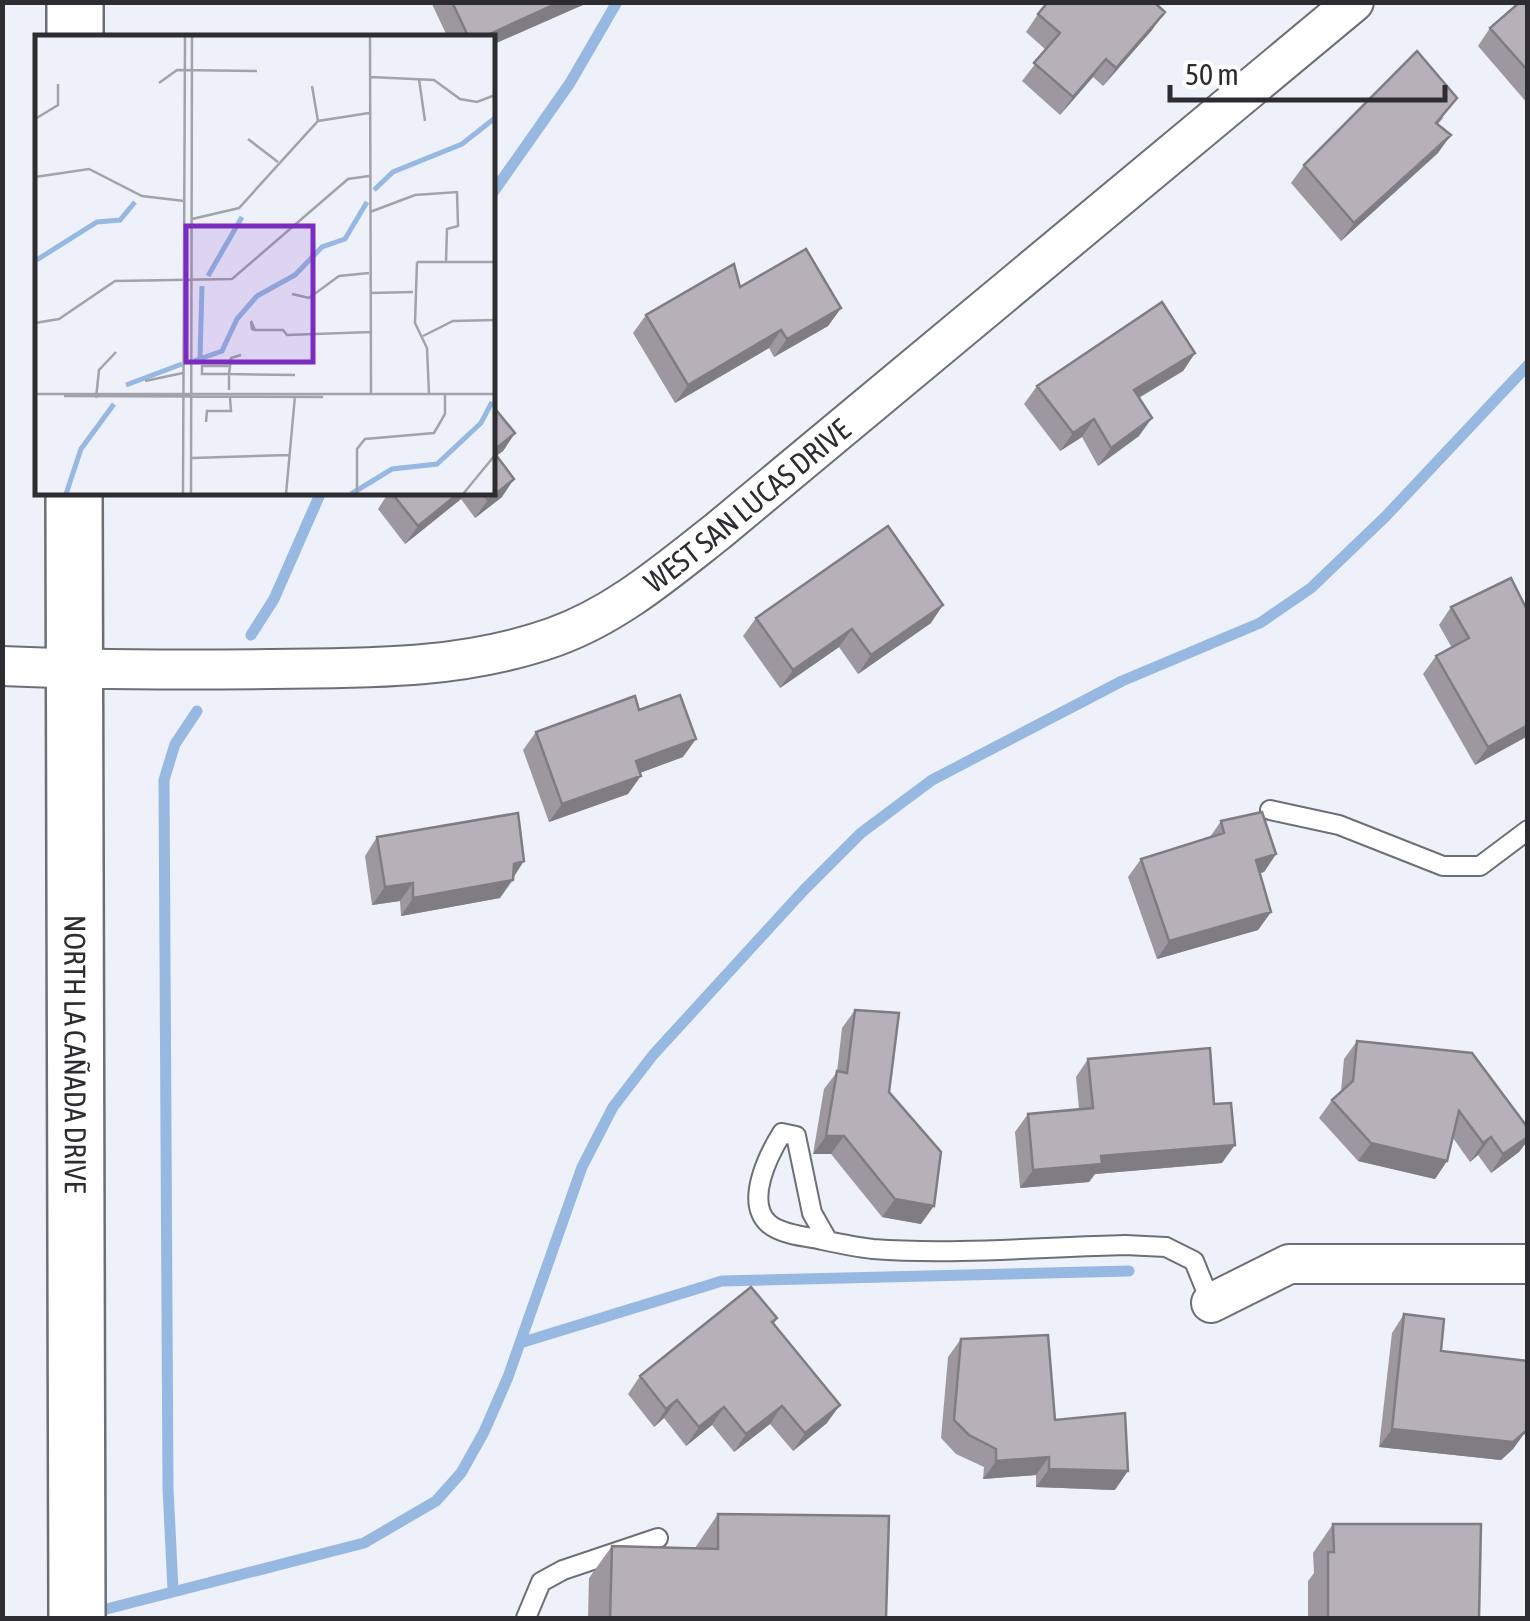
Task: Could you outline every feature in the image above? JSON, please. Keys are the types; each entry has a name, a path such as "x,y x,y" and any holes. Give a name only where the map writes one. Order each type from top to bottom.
{"main road":[{"path":"75,2 75,35"},
{"name":"NORTH LA CAÑADA DRIVE","path":"74,495 77,1618"}],"street":[{"name":"WEST SAN LUCAS DRIVE","path":"2,666 400,668 484,656 556,637 631,598 718,531 1354,2"},
{"path":"1211,1303 1289,1264 1528,1264"}],"lane":[{"path":"1270,810 1339,825 1443,866 1480,866 1528,830"},
{"path":"828,1241 812,1213 796,1136 782,1133 768,1156 760,1181 760,1209 769,1224 792,1234 828,1241 872,1249 1124,1244 1166,1247 1194,1261 1211,1303"},
{"path":"526,1618 540,1582 658,1538"}],"building":[{"path":"452,2 560,2 488,35 468,35"},
{"path":"1048,2 1154,2 1165,12 1116,68 1106,59 1073,97 1034,63 1060,33 1038,14"},
{"path":"1520,2 1528,2 1528,71 1490,28"},
{"path":"1417,51 1457,98 1436,123 1451,135 1354,223 1304,165"},
{"path":"806,249 841,308 787,339 781,330 688,385 646,315 734,264 740,287"},
{"path":"1162,302 1195,353 1134,390 1152,418 1111,448 1094,419 1073,433 1037,386"},
{"path":"495,409 515,433 495,449"},
{"path":"495,454 514,479 495,494"},
{"path":"393,495 456,495 418,526"},
{"path":"888,526 943,605 871,655 852,629 793,670 756,618"},
{"path":"1511,578 1528,612 1528,725 1488,747 1436,656 1469,638 1451,607"},
{"path":"680,695 696,739 636,761 641,776 562,804 536,732 635,696 639,710"},
{"path":"1262,812 1276,854 1256,860 1271,912 1169,941 1141,859 1224,833 1221,821"},
{"path":"518,813 524,861 514,864 513,880 413,898 413,883 385,887 377,837"},
{"path":"855,1010 899,1013 889,1092 941,1152 934,1206 895,1199 844,1136 826,1136 837,1071 847,1073"},
{"path":"1357,1041 1472,1053 1528,1128 1528,1137 1503,1154 1491,1137 1483,1143 1459,1111 1447,1161 1371,1143 1332,1100 1353,1081"},
{"path":"1210,1048 1214,1104 1231,1103 1235,1145 1101,1156 1102,1164 1033,1170 1028,1114 1093,1108 1088,1059"},
{"path":"751,1287 777,1318 772,1322 840,1405 805,1433 782,1406 746,1434 724,1407 699,1427 677,1400 666,1409 640,1376"},
{"path":"1404,1314 1444,1319 1441,1351 1528,1361 1526,1431 1513,1442 1392,1429"},
{"path":"1048,1335 1055,1420 1125,1413 1128,1471 1049,1469 1049,1457 996,1461 996,1449 969,1435 954,1420 961,1339"},
{"path":"718,1514 889,1516 886,1618 610,1618 612,1546 718,1549"},
{"path":"1333,1524 1481,1524 1479,1618 1328,1618 1328,1552 1334,1552"}],"waterway":[{"path":"495,190 570,83 617,2"},
{"path":"91,1613 364,1543 436,1501 461,1473 484,1432 508,1377 582,1167 613,1107 653,1055 804,890 861,833 932,780 1122,681 1260,623 1311,588 1386,516 1528,365"},
{"path":"251,635 274,599 320,495"},
{"path":"173,1590 168,1488 164,780 175,744 197,711"},
{"path":"520,1343 722,1281 1129,1271"}]}
